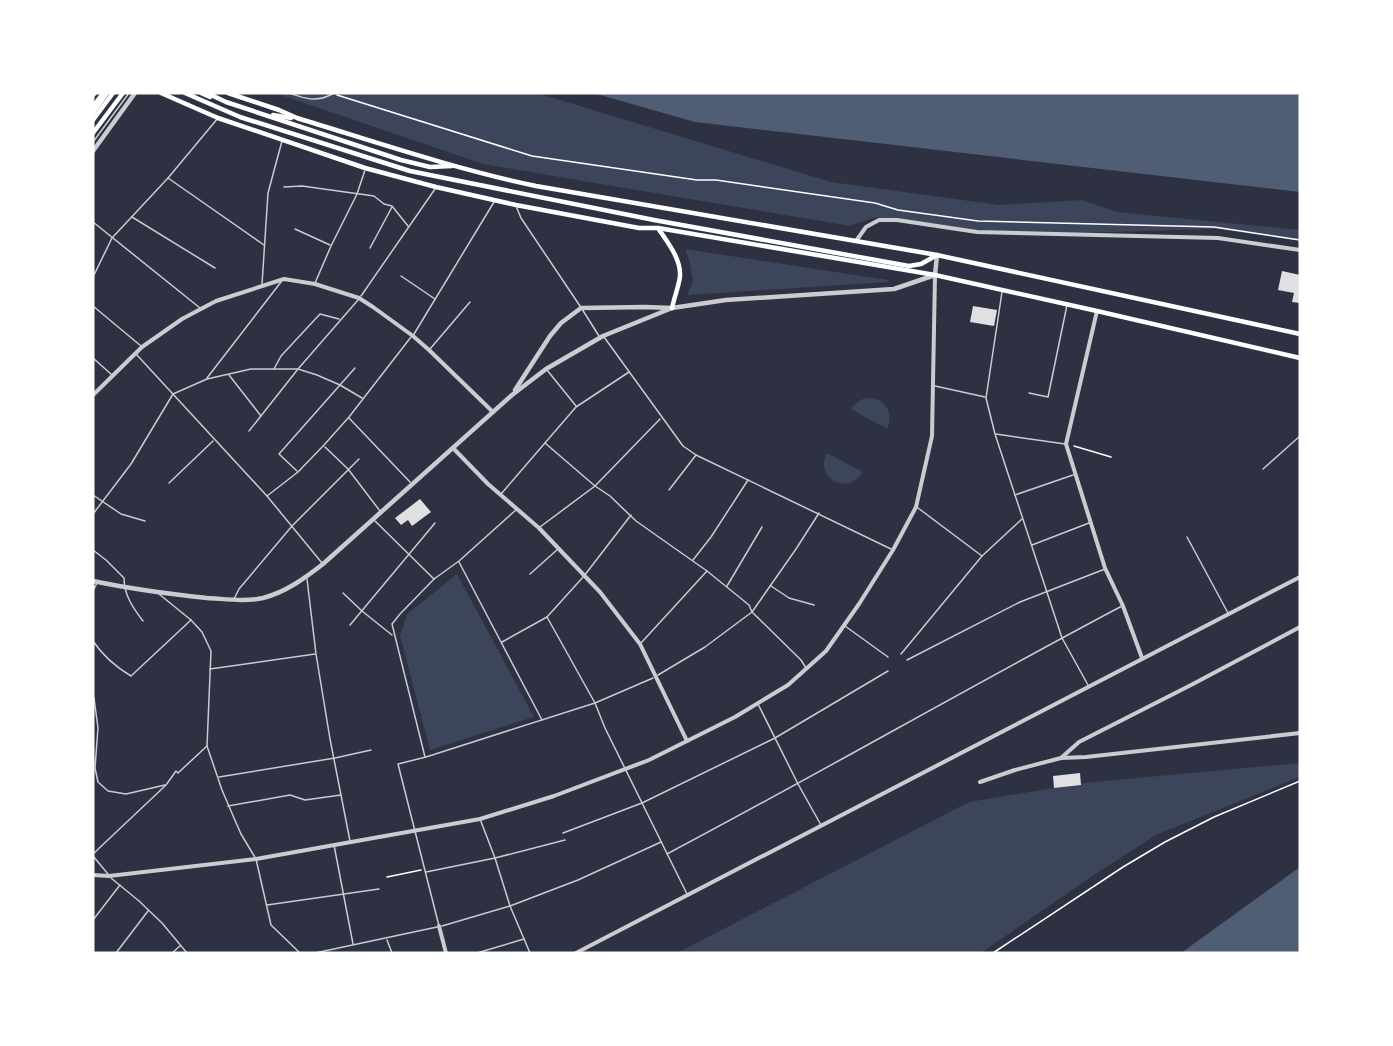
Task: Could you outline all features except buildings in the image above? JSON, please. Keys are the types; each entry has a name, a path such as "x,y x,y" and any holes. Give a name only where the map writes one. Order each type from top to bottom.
{"main road":[{"path":"93,107 105,93"},
{"path":"93,113 105,93"},
{"path":"93,120 113,93"},
{"path":"93,134 123,93"},
{"path":"161,93 218,118 365,168 436,188 639,228 657,228 935,275 1300,358"},
{"path":"185,93 240,117 410,171 654,220 909,266 921,264 937,255"},
{"path":"201,93 278,116 297,118"},
{"path":"207,93 226,102 401,160 430,167 455,166"},
{"path":"228,93 297,118 500,178 937,255 1300,334"},
{"path":"657,228 676,256 679,266 680,276 672,309"}],"street":[{"path":"93,151 135,93"},
{"path":"856,241 866,227 879,220 897,219 976,232 1218,238 1300,250"},
{"path":"93,875 109,876 256,859 480,819 554,796 649,760 735,717 788,685 826,651 893,550 916,507 932,435 937,255"},
{"path":"95,581 158,594 234,600 264,597 284,590 307,577 323,564 512,395 546,369 602,337 672,309 726,300 894,289 935,275"},
{"path":"93,395 142,347 160,333 216,301 284,279 315,284 359,298 413,336 493,412"},
{"path":"512,395 550,336 561,323 581,308 672,309"},
{"path":"1096,311 1066,444 1105,568 1123,606 1142,658"},
{"path":"453,448 500,495 539,528 600,592 640,644 687,741"},
{"path":"576,953 1300,577"},
{"path":"1060,758 1079,742 1300,627"},
{"path":"980,782 1060,758 1300,733"},
{"path":"439,926 446,953"}],"lane":[{"path":"93,142 129,93"},
{"path":"289,93 318,100 332,93"},
{"path":"93,277 112,238 168,178 218,118"},
{"path":"262,285 268,193 282,140"},
{"path":"315,284 357,194 365,168"},
{"path":"168,178 265,245"},
{"path":"284,187 302,186 374,196 384,204 392,206 409,227"},
{"path":"249,431 359,298 436,188"},
{"path":"267,496 298,472 324,446 413,336 495,200"},
{"path":"516,205 521,218 581,308 683,446 696,455 893,550"},
{"path":"370,248 392,206"},
{"path":"132,216 215,268"},
{"path":"93,222 201,309"},
{"path":"295,229 331,246"},
{"path":"401,276 435,299"},
{"path":"207,379 284,279"},
{"path":"1002,289 986,398 1014,495 1062,638 1088,686"},
{"path":"429,350 470,302"},
{"path":"1029,393 1048,397 1067,304"},
{"path":"93,306 142,347"},
{"path":"274,369 281,356 320,314 340,319"},
{"path":"135,354 267,496 323,564"},
{"path":"93,357 112,376"},
{"path":"298,472 279,454 355,368"},
{"path":"93,514 131,464 173,394 207,379 251,369 298,369 340,385 362,398"},
{"path":"546,369 576,407"},
{"path":"500,495 576,407 629,371"},
{"path":"228,374 262,417"},
{"path":"932,385 986,398"},
{"path":"349,417 412,485"},
{"path":"539,528 595,486 662,417"},
{"path":"995,434 1066,444"},
{"path":"1263,470 1300,436"},
{"path":"169,483 214,440"},
{"path":"545,443 610,496 636,521 749,604 752,612 807,668"},
{"path":"324,446 348,469 381,512"},
{"path":"669,490 696,455"},
{"path":"234,600 239,589 292,526 358,459"},
{"path":"1014,495 1075,474"},
{"path":"692,560 711,537 748,479"},
{"path":"93,495 121,514 145,521"},
{"path":"916,507 982,556"},
{"path":"426,757 392,624 434,579 459,561 518,508"},
{"path":"439,926 398,764 595,703 656,677 705,647 752,612 819,513"},
{"path":"502,642 547,617 584,576 631,515"},
{"path":"901,654 982,556 1023,518"},
{"path":"373,519 434,579"},
{"path":"1031,545 1091,522"},
{"path":"350,625 435,523"},
{"path":"726,586 762,527"},
{"path":"1187,537 1229,614"},
{"path":"530,574 558,549"},
{"path":"93,550 124,578 124,587 132,606 143,621"},
{"path":"459,561 542,720"},
{"path":"907,660 1020,602 1105,568"},
{"path":"640,644 707,571"},
{"path":"307,577 316,654 351,842"},
{"path":"93,591 95,581"},
{"path":"771,586 789,598 813,605"},
{"path":"343,593 394,636"},
{"path":"158,594 191,620 202,632 211,651 207,746 228,806 256,859 271,925 300,953"},
{"path":"667,854 1123,606"},
{"path":"547,617 595,703 625,770 688,895"},
{"path":"93,641 116,666 131,676 191,620"},
{"path":"844,625 888,657"},
{"path":"210,669 316,654"},
{"path":"563,833 642,803 775,738 888,671"},
{"path":"93,696 98,728 95,768 98,782 108,791 126,794 166,785"},
{"path":"758,703 821,825"},
{"path":"187,953 149,910 109,876 93,855 166,785 176,771 178,773 207,746"},
{"path":"218,777 371,750"},
{"path":"228,806 290,795 305,800 342,795"},
{"path":"480,819 510,906 530,953"},
{"path":"425,870 495,858 565,840"},
{"path":"315,953 439,926 510,906 578,880 661,842"},
{"path":"334,845 353,944"},
{"path":"93,920 120,885"},
{"path":"267,905 379,889"},
{"path":"116,953 149,910"},
{"path":"387,938 392,953"},
{"path":"477,953 525,938"},
{"path":"172,953 180,945"}],"path":[{"path":"332,93 532,156 875,203 898,210 978,221 1214,227 1300,240"},
{"path":"1066,444 1111,457"},
{"path":"993,953 1104,879 1165,842 1214,817 1300,781"},
{"path":"387,877 425,870"}],"shaded area":[{"path":"275,93 537,93 831,182 999,205 1082,200 1117,212 1300,230 1300,241 1217,229 1005,235 876,217 850,226 483,164"},
{"path":"593,93 1300,93 1300,192 695,122"},
{"path":"685,249 888,280 888,282 687,295 693,281"},
{"path":"868,398 880,401 887,407 890,417 887,429 851,409 858,402"},
{"path":"827,453 863,472 849,483 841,484 834,481 828,477 825,470 824,462"},
{"path":"457,574 534,717 430,750 400,636 407,614"},
{"path":"1300,763 1300,777 1156,835 981,953 677,953 969,802 1083,783"},
{"path":"1300,867 1300,953 1181,953"}]}
